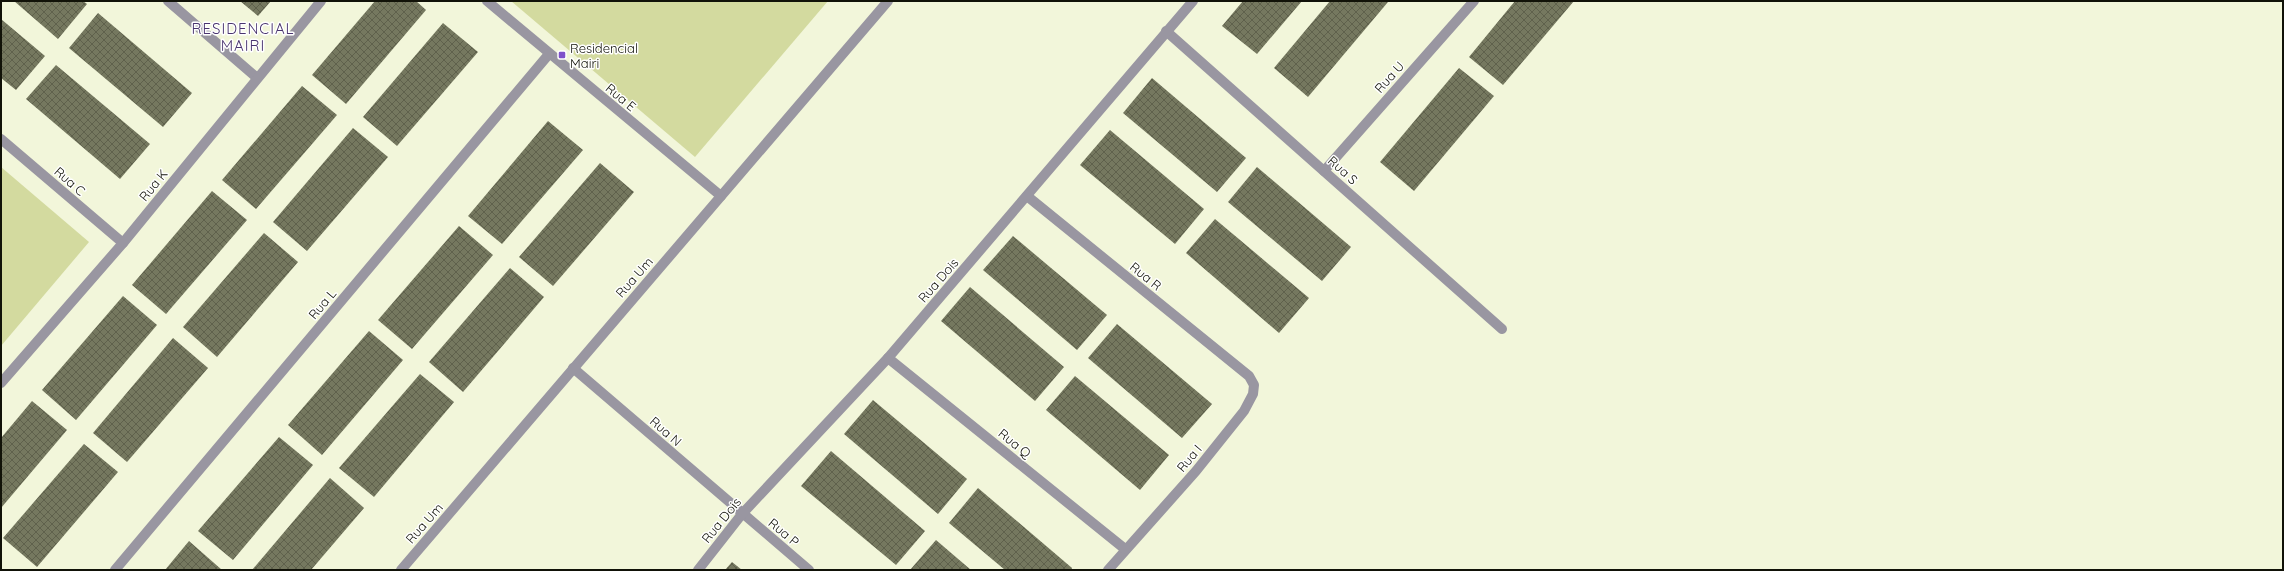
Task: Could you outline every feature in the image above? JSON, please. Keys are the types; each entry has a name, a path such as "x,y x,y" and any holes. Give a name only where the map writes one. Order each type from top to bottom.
{"street":[{"path":"168,1 256,77"},
{"name":"Rua K","path":"1,383 123,243 256,77 321,1"},
{"name":"Rua E","path":"487,1 721,196"},
{"name":"Rua Um","path":"401,570 888,1"},
{"name":"Rua Dois","path":"698,570 742,514 888,358 1028,196 1192,1"},
{"name":"Rua U","path":"1324,171 1474,1"},
{"name":"Rua S","path":"1166,31 1502,329"},
{"name":"Rua L","path":"115,570 549,54"},
{"name":"Rua C","path":"1,139 123,243"},
{"name":"Rua R","path":"1028,196 1249,376"},
{"name":"Rua Q","path":"888,358 1125,549"},
{"name":"Rua N","path":"573,368 742,514"},
{"name":"Rua I","path":"1125,549 1196,471 1244,411 1253,394 1254,386 1249,376"},
{"name":"Rua P","path":"742,514 809,570"},
{"path":"1108,570 1125,549"}],"green space":[{"path":"511,1 828,1 695,157"},
{"path":"1,167 89,242 1,346"}],"building":[{"path":"14,1 83,1 87,4 58,39"},
{"path":"240,1 271,1 258,16"},
{"path":"375,1 416,1 426,10 346,104 312,75"},
{"path":"1243,1 1302,1 1257,54 1222,26"},
{"path":"1330,1 1388,2 1308,97 1274,68"},
{"path":"1515,1 1574,1 1503,85 1469,57"},
{"path":"98,13 192,93 163,127 69,48"},
{"path":"1,19 45,56 16,90 1,78"},
{"path":"443,23 478,52 397,146 363,117"},
{"path":"56,65 150,144 120,179 26,99"},
{"path":"1459,68 1494,96 1414,191 1380,162"},
{"path":"1152,78 1246,158 1217,192 1123,113"},
{"path":"302,86 337,115 256,209 222,180"},
{"path":"548,121 583,150 502,244 468,216"},
{"path":"353,128 388,157 307,251 273,222"},
{"path":"1110,130 1204,209 1175,244 1080,165"},
{"path":"600,163 634,192 553,286 519,257"},
{"path":"1257,167 1351,247 1322,281 1228,202"},
{"path":"212,191 247,220 166,314 132,285"},
{"path":"1215,219 1309,298 1279,333 1186,253"},
{"path":"459,226 493,255 412,349 378,320"},
{"path":"264,233 298,262 217,357 183,327"},
{"path":"1013,236 1107,315 1077,350 983,270"},
{"path":"510,268 544,297 463,392 429,362"},
{"path":"970,287 1064,367 1035,401 941,321"},
{"path":"123,296 157,325 76,420 42,390"},
{"path":"1117,324 1212,404 1182,438 1088,358"},
{"path":"369,331 403,360 322,455 288,425"},
{"path":"173,338 208,368 127,462 93,433"},
{"path":"420,374 454,402 374,497 339,468"},
{"path":"1075,376 1169,455 1140,490 1046,410"},
{"path":"873,400 967,479 938,514 844,434"},
{"path":"32,401 67,430 1,508 1,438"},
{"path":"279,437 313,465 233,560 198,531"},
{"path":"84,444 118,472 37,567 3,538"},
{"path":"831,451 925,531 896,565 801,486"},
{"path":"330,478 364,508 311,570 252,570"},
{"path":"978,488 1072,568 1071,570 1005,570 949,523"},
{"path":"936,540 971,570 910,570"},
{"path":"189,541 222,570 165,570"},
{"path":"732,562 742,570 725,570"}],"place":[{"name":"Residencial Mairi","path":"562,55"}],"district":[{"name":"RESIDENCIAL MAIRI","path":"243,36"}]}
